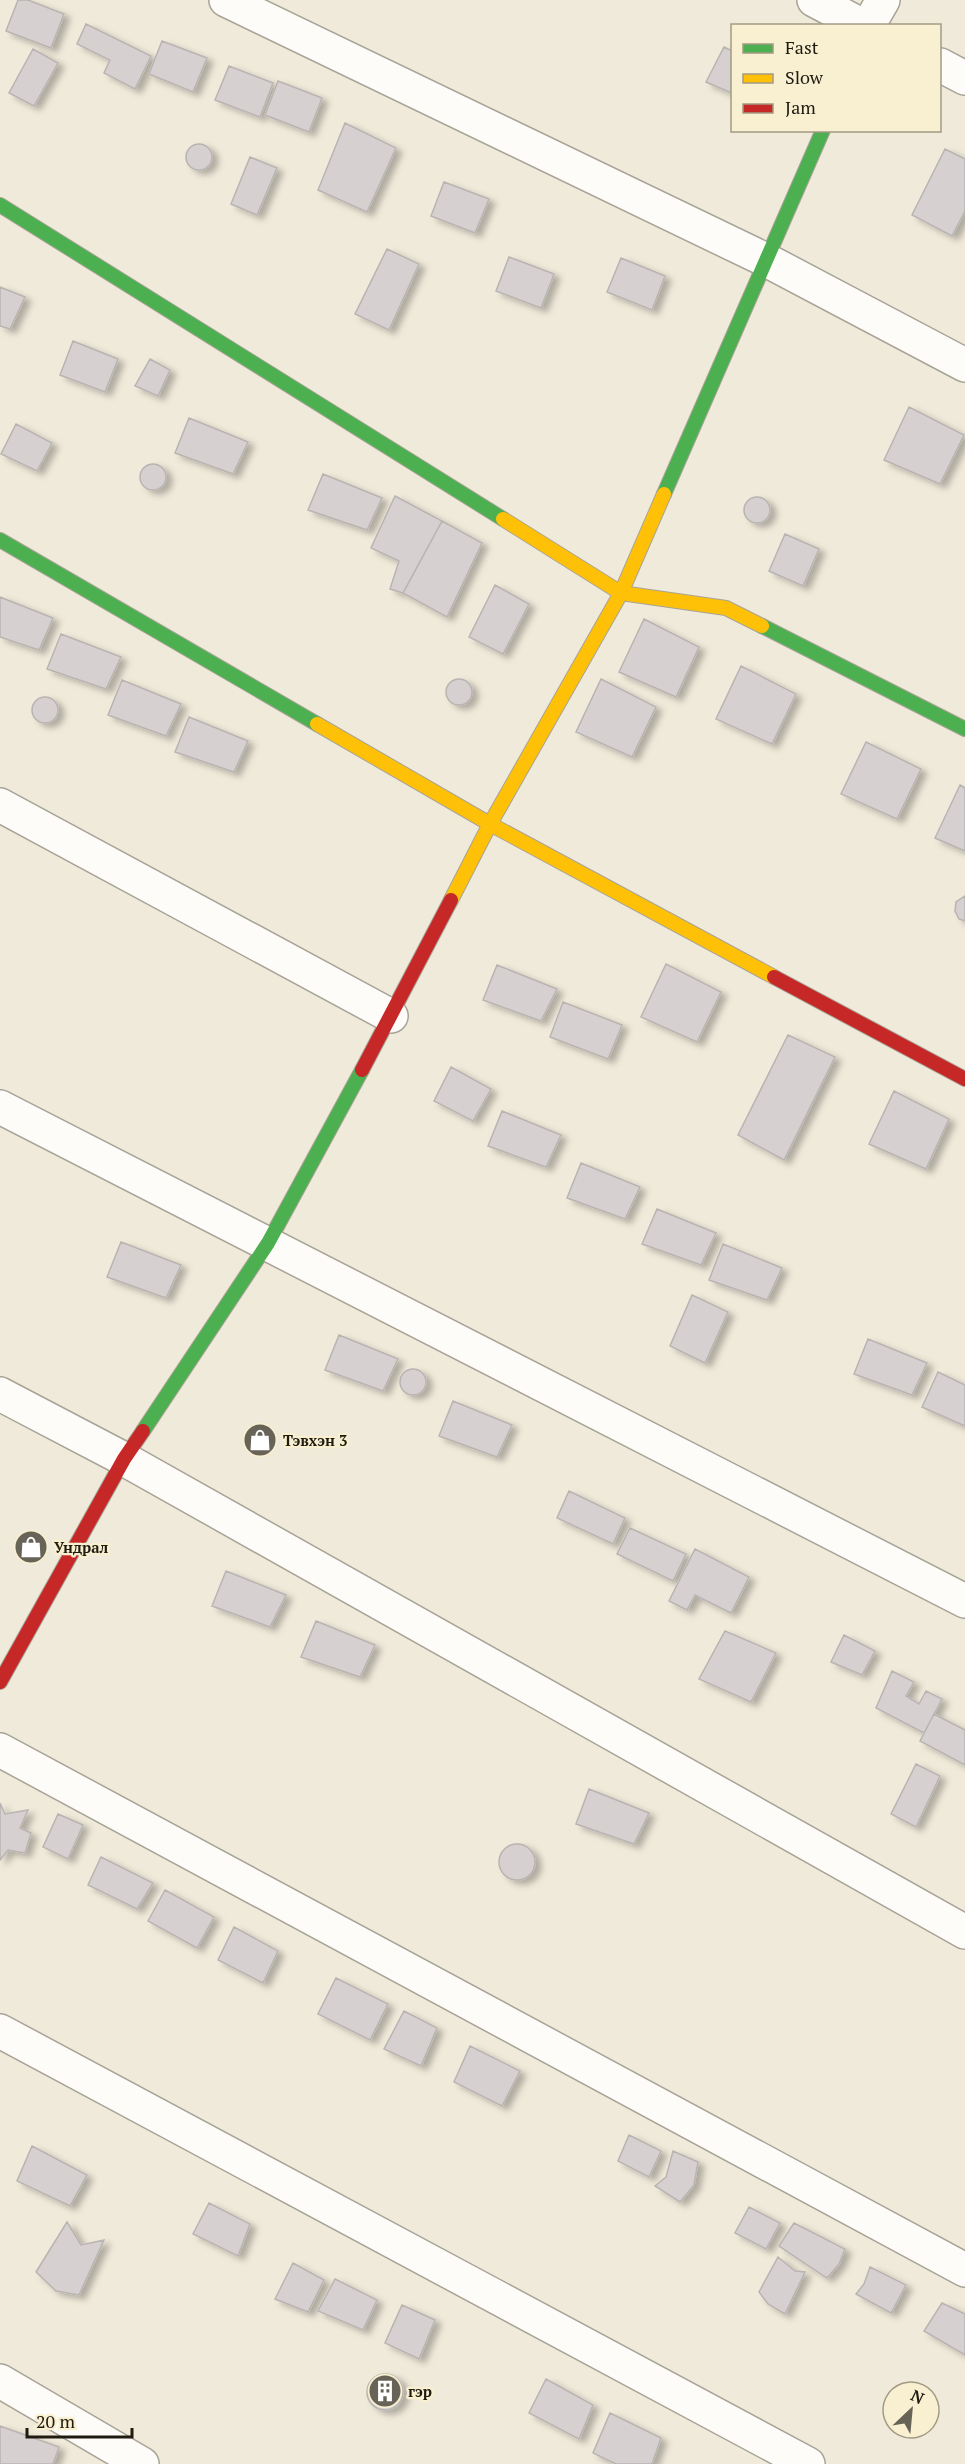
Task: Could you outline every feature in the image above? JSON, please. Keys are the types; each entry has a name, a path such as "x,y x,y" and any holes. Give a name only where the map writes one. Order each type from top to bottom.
{"street":[{"path":"226,0 768,261 965,364"},
{"path":"814,0 858,24"},
{"path":"869,24 883,0"},
{"path":"941,66 965,78"},
{"path":"0,1682 124,1459 268,1244 391,1016 490,824 621,593 768,261 822,132"},
{"path":"0,205 621,593 726,608 965,729"},
{"path":"0,540 490,824 965,1079"},
{"path":"0,806 391,1016"},
{"path":"0,1107 965,1601"},
{"path":"0,1394 124,1459 965,1932"},
{"path":"0,1750 965,2270"},
{"path":"0,2031 808,2464"},
{"path":"0,2381 142,2464"}],"building":[{"path":"18,0 28,0 64,14 51,48 6,31"},
{"path":"86,24 151,56 135,89 104,73 110,60 77,44"},
{"path":"162,41 207,58 193,92 149,74"},
{"path":"724,47 731,50 731,93 706,82"},
{"path":"33,49 58,63 34,106 9,93"},
{"path":"229,66 273,83 260,117 215,100"},
{"path":"278,81 322,98 309,132 265,115"},
{"path":"345,123 396,148 367,212 318,190"},
{"path":"199,144 208,148 212,157 208,166 199,170 190,166 186,157 190,148"},
{"path":"945,149 965,159 965,211 952,236 912,215"},
{"path":"250,157 277,168 257,215 231,204"},
{"path":"444,182 489,199 475,233 431,216"},
{"path":"387,249 419,264 389,330 355,314"},
{"path":"509,257 554,274 541,308 496,291"},
{"path":"621,258 665,276 652,310 607,292"},
{"path":"0,287 25,297 10,329 0,326"},
{"path":"73,341 118,359 105,392 60,375"},
{"path":"150,359 170,370 158,396 135,386"},
{"path":"909,407 964,435 940,484 884,460"},
{"path":"189,418 248,442 233,474 175,453"},
{"path":"16,424 52,443 37,471 1,454"},
{"path":"153,464 162,468 166,477 162,486 153,490 144,486 140,477 144,468"},
{"path":"323,474 382,498 367,530 308,510"},
{"path":"395,496 442,521 403,593 390,589 399,561 371,548"},
{"path":"757,497 766,501 770,510 766,519 757,523 748,519 744,510 748,501"},
{"path":"442,521 482,543 447,617 403,593"},
{"path":"785,534 819,549 803,586 769,571"},
{"path":"495,585 529,604 503,654 469,637"},
{"path":"0,597 53,618 39,650 0,637"},
{"path":"644,619 699,647 676,697 619,672"},
{"path":"61,634 121,657 106,689 47,669"},
{"path":"741,666 796,694 772,744 716,719"},
{"path":"459,679 468,683 472,692 468,701 459,705 450,701 446,692 450,683"},
{"path":"601,679 656,707 632,757 576,732"},
{"path":"122,680 181,704 166,736 108,715"},
{"path":"45,697 54,701 58,710 54,719 45,723 36,719 32,710 36,701"},
{"path":"189,717 248,741 234,772 175,752"},
{"path":"866,742 921,769 897,819 841,794"},
{"path":"960,785 965,788 965,851 935,838"},
{"path":"965,896 965,921 959,919 955,911 956,902"},
{"path":"666,964 721,992 697,1042 641,1017"},
{"path":"497,965 557,989 541,1021 483,1000"},
{"path":"563,1002 622,1025 608,1059 550,1037"},
{"path":"788,1035 835,1057 784,1160 738,1135"},
{"path":"451,1067 491,1089 473,1121 434,1101"},
{"path":"894,1091 949,1119 926,1169 869,1144"},
{"path":"502,1111 561,1135 546,1167 488,1146"},
{"path":"581,1163 640,1187 625,1219 567,1198"},
{"path":"657,1209 716,1233 701,1265 642,1244"},
{"path":"121,1242 181,1265 166,1298 107,1277"},
{"path":"723,1244 782,1268 767,1300 709,1280"},
{"path":"692,1295 728,1312 705,1363 670,1346"},
{"path":"339,1335 398,1359 383,1391 325,1370"},
{"path":"868,1339 927,1363 912,1395 854,1374"},
{"path":"413,1369 422,1373 426,1382 422,1391 413,1395 404,1391 400,1382 404,1373"},
{"path":"938,1372 965,1385 965,1426 922,1407"},
{"path":"453,1401 512,1425 497,1457 439,1436"},
{"path":"569,1491 625,1518 613,1544 557,1518"},
{"path":"630,1528 686,1554 673,1581 617,1554"},
{"path":"695,1549 749,1577 731,1613 695,1595 687,1610 669,1601"},
{"path":"226,1571 286,1595 270,1627 212,1606"},
{"path":"316,1621 375,1645 360,1677 301,1657"},
{"path":"725,1631 776,1653 751,1702 699,1679"},
{"path":"844,1635 875,1651 862,1675 831,1662"},
{"path":"892,1671 914,1682 906,1696 919,1704 926,1691 942,1699 924,1733 876,1708"},
{"path":"934,1714 965,1730 965,1765 920,1741"},
{"path":"916,1764 940,1776 916,1827 891,1814"},
{"path":"589,1789 649,1813 634,1844 576,1824"},
{"path":"0,1803 5,1814 28,1810 20,1828 31,1833 25,1853 8,1850 0,1860"},
{"path":"58,1814 83,1825 68,1859 43,1847"},
{"path":"517,1844 529,1850 535,1862 529,1874 517,1880 505,1874 499,1862 505,1850"},
{"path":"101,1857 153,1883 137,1909 88,1885"},
{"path":"165,1890 214,1917 197,1948 148,1921"},
{"path":"234,1927 278,1951 263,1983 218,1960"},
{"path":"336,1978 388,2004 370,2040 318,2014"},
{"path":"404,2011 437,2028 421,2066 384,2049"},
{"path":"470,2046 520,2071 502,2106 454,2082"},
{"path":"629,2135 661,2151 649,2177 618,2161"},
{"path":"32,2146 87,2175 70,2206 17,2181"},
{"path":"673,2151 698,2162 694,2185 680,2202 655,2186 666,2177"},
{"path":"209,2203 250,2224 238,2256 193,2234"},
{"path":"749,2207 780,2223 766,2249 735,2233"},
{"path":"67,2222 81,2245 104,2240 79,2295 56,2291 36,2272"},
{"path":"794,2223 845,2249 839,2264 827,2278 779,2246"},
{"path":"778,2257 795,2271 805,2272 785,2314 768,2304 759,2292"},
{"path":"293,2263 324,2280 308,2312 275,2299"},
{"path":"870,2267 906,2285 891,2313 856,2294 864,2284"},
{"path":"335,2279 377,2300 363,2330 318,2311"},
{"path":"942,2303 965,2314 965,2355 924,2331"},
{"path":"402,2305 435,2320 419,2359 385,2343"},
{"name":"гэр","path":"385,2374 397,2380 403,2392 397,2404 385,2410 373,2404 367,2392 373,2380"},
{"path":"546,2379 593,2405 579,2439 529,2413"},
{"path":"610,2413 661,2438 652,2464 616,2464 593,2453"},
{"path":"0,2426 59,2447 53,2464 0,2464"}],"traffic: fast":[{"path":"664,494 822,132"},
{"path":"0,205 503,519"},
{"path":"0,540 317,724"},
{"path":"762,626 965,729"},
{"path":"143,1431 268,1243 362,1070"}],"traffic: slow":[{"path":"451,900 490,824 621,593 664,494"},
{"path":"503,519 621,593 726,608 762,626"},
{"path":"317,724 490,824 774,977"}],"traffic: jam":[{"path":"362,1070 451,900"},
{"path":"774,977 965,1079"},
{"path":"0,1682 124,1459 143,1431"}],"place":[{"name":"Тэвхэн 3","path":"260,1440"},
{"name":"Ундрал","path":"31,1547"},
{"name":"гэр","path":"385,2391"}]}
